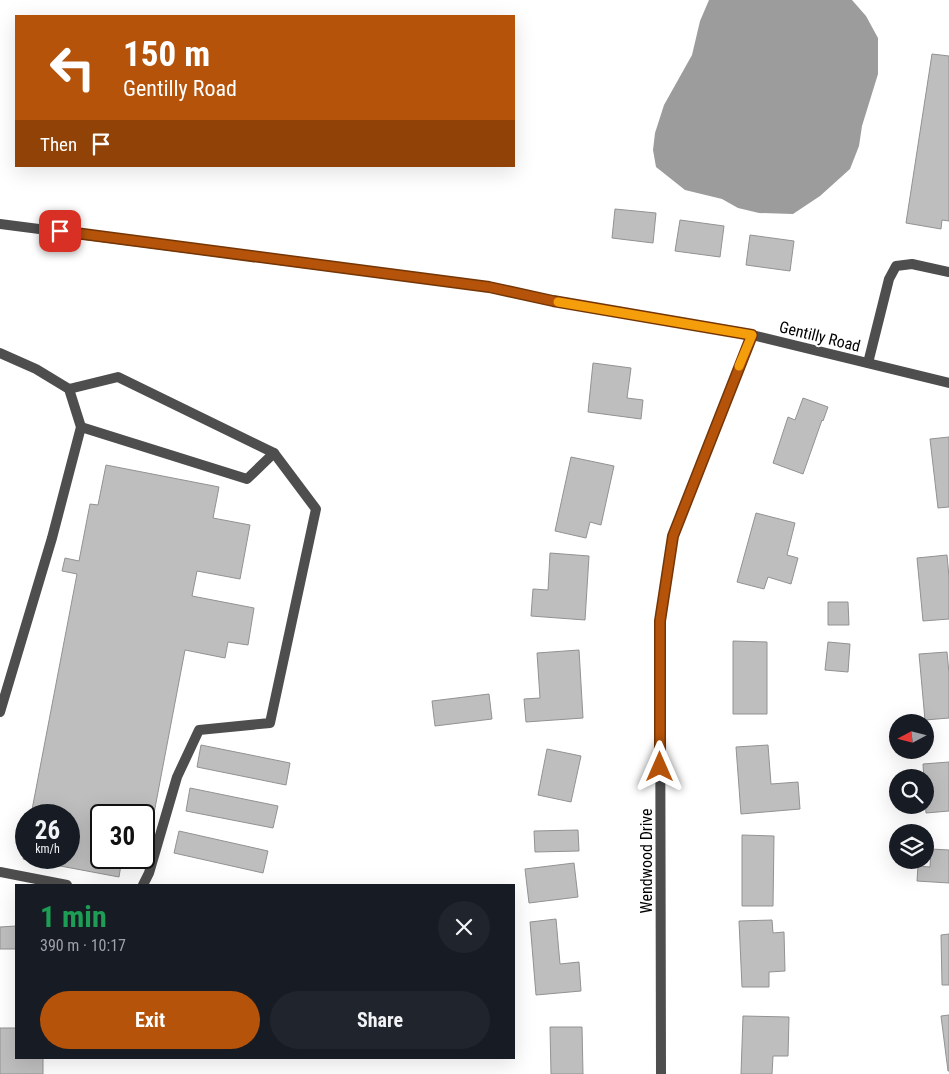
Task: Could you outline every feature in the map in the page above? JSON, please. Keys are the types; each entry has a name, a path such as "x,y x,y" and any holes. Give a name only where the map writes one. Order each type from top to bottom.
{"street":[{"name":"Gentilly Road","path":"0,224 489,287 553,301 752,335 949,383"},
{"path":"868,363 889,280 896,266 912,264 949,272"},
{"name":"Wendwood Drive","path":"661,1074 660,621 673,536 752,335"},
{"path":"0,353 36,369 69,389 81,427 52,538 0,712"},
{"path":"69,389 118,377 274,453 316,509 270,723 199,730 177,777 149,873 144,884"},
{"path":"81,427 247,479 274,453"},
{"path":"0,872 62,884"}],"shaded area":[{"path":"709,0 852,0 866,16 878,38 878,74 862,126 859,146 850,169 820,196 793,214 759,213 738,208 722,199 685,190 656,167 653,150 655,133 664,105 692,55 700,21"}],"building":[{"path":"932,54 949,56 949,221 942,220 941,229 906,223"},
{"path":"615,209 656,213 653,243 612,238"},
{"path":"680,220 724,226 720,257 675,251"},
{"path":"750,235 794,241 790,271 746,265"},
{"path":"593,363 631,368 627,398 643,400 641,419 588,412"},
{"path":"803,398 828,407 803,474 773,463 788,417 795,420"},
{"path":"949,437 949,507 938,508 930,439"},
{"path":"571,457 614,466 601,525 590,522 586,538 555,531"},
{"path":"106,465 219,487 213,518 250,525 240,579 197,571 192,596 254,608 248,645 228,642 225,658 185,650 155,808 155,804 90,804 90,869 120,869 119,877 76,869 80,869 80,804 33,804 77,574 62,571 65,558 79,561 90,504 98,505"},
{"path":"756,513 795,523 787,555 798,558 791,584 768,577 764,589 737,582"},
{"path":"550,553 589,556 585,620 531,616 533,589 548,590"},
{"path":"947,555 949,619 923,621 917,558"},
{"path":"828,602 848,602 849,625 828,625"},
{"path":"733,641 767,642 767,714 733,714"},
{"path":"828,642 850,644 848,672 825,670"},
{"path":"579,650 583,718 526,722 524,699 540,698 537,653"},
{"path":"947,652 949,718 934,719 934,714 924,714 919,654"},
{"path":"489,694 492,719 435,726 432,701"},
{"path":"201,745 290,763 286,785 197,767"},
{"path":"768,745 771,784 798,782 800,809 741,814 736,747"},
{"path":"547,749 581,756 571,802 538,795"},
{"path":"949,762 949,811 934,812 934,769 923,769 923,764"},
{"path":"190,788 278,806 273,828 186,811"},
{"path":"578,830 579,851 535,852 534,831"},
{"path":"179,831 268,851 263,873 174,853"},
{"path":"742,835 774,836 773,906 742,906"},
{"path":"934,849 949,850 949,883 917,881 918,869 934,869"},
{"path":"574,863 578,897 529,903 525,869"},
{"path":"556,919 560,964 579,962 581,991 536,995 530,922"},
{"path":"772,920 773,933 784,932 785,971 769,972 769,987 742,987 739,921"},
{"path":"15,926 15,949 0,949 0,927"},
{"path":"949,934 949,985 942,985 941,935"},
{"path":"949,1015 949,1071 948,1071 941,1016"},
{"path":"743,1016 789,1017 788,1056 773,1056 772,1074 741,1074"},
{"path":"550,1027 582,1027 583,1074 551,1074"},
{"path":"0,1028 15,1028 15,1059 43,1059 43,1074 0,1074"}],"slow traffic":[{"path":"558,302 752,335 739,366"}],"route":[{"path":"60,231 436,279 752,335 673,536 660,621 660,767"}]}
